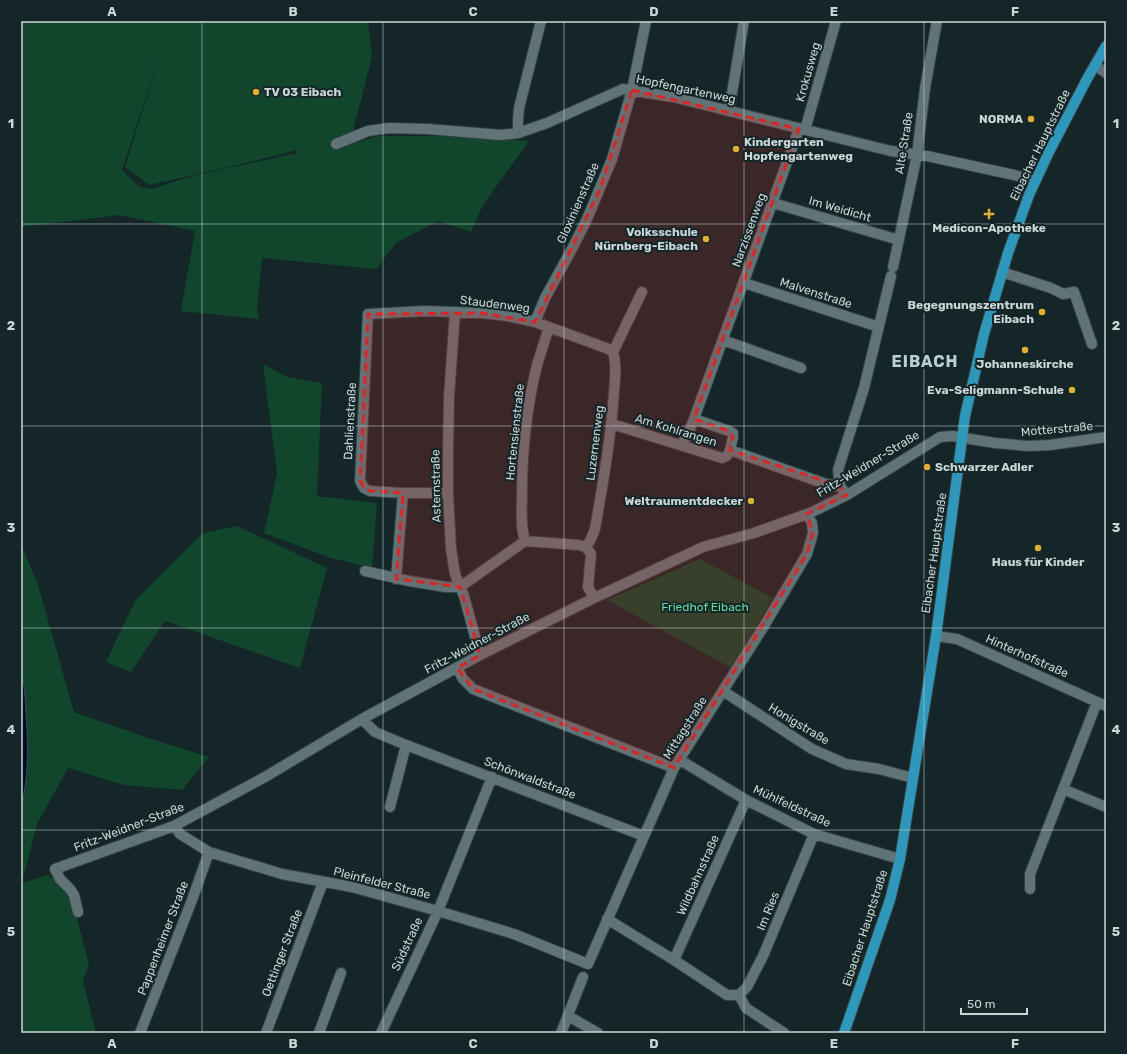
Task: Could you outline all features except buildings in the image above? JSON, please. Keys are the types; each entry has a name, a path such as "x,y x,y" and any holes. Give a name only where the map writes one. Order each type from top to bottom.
{"main road":[{"name":"Eibacher Hauptstraße","path":"844,1033 890,900 900,859 936,636 965,416 977,360 1014,233 1035,181 1056,138 1106,46"}],"street":[{"path":"518,133 519,108 541,21"},
{"name":"Gloxinienstraße","path":"535,322 545,298 573,247 612,159 632,90 646,21"},
{"path":"729,111 744,21"},
{"name":"Krokusweg","path":"802,130 836,21"},
{"name":"Alte Straße","path":"840,486 838,470 864,388 899,240 916,155 924,88 936,21"},
{"path":"1095,65 1106,73"},
{"name":"Hopfengartenweg","path":"336,144 368,131 388,128 416,128 501,135 518,133 547,123 623,89 673,97 892,151 1014,175 1035,181"},
{"name":"Narzissenweg","path":"680,445 687,437 694,419 773,203 802,130"},
{"name":"Im Weidicht","path":"773,203 899,240"},
{"path":"1002,272 1051,288 1063,294 1074,292 1092,344"},
{"name":"Malvenstraße","path":"744,283 879,327"},
{"path":"613,352 642,292"},
{"name":"Staudenweg","path":"368,314 455,312 495,315 535,322 606,348 613,352"},
{"name":"Asternstraße","path":"455,312 449,397 448,493 451,549 455,574 464,596 480,655"},
{"name":"Dahlienstraße","path":"368,314 360,481 364,488 370,491 448,493"},
{"name":"Hortensienstraße","path":"525,542 522,532 521,516 522,472 526,430 534,377 549,327"},
{"path":"723,340 801,368"},
{"name":"Luzernenweg","path":"586,547 592,539 595,529 612,424 615,368 613,352"},
{"name":"Am Kohlrangen","path":"612,424 722,458 726,457 730,450 733,433 730,430 694,419"},
{"name":"Fritz-Weidner-Straße","path":"78,912 74,896 70,889 60,879 55,869 174,826 265,777 362,719 480,655 594,598 703,548 754,533 807,514 847,495 940,437 962,437"},
{"name":"Motterstraße","path":"962,437 995,443 1028,446 1050,445 1106,437"},
{"name":"Am Kohlrangen","path":"730,450 826,484 840,486"},
{"path":"840,486 847,495"},
{"path":"396,579 403,493"},
{"name":"Mittagstraße","path":"588,964 677,764 764,626 807,554 813,533 812,523 807,514"},
{"path":"365,571 396,579 446,587 460,587 525,542 579,545 586,547 591,554 588,587 594,598"},
{"name":"Hinterhofstraße","path":"936,636 957,639 1101,704"},
{"name":"Mühlfeldstraße","path":"457,668 463,678 473,689 585,732 677,764 814,834 900,859"},
{"name":"Honigstraße","path":"723,691 812,749 846,764 879,769 913,778"},
{"path":"1030,889 1030,874 1063,788 1101,704"},
{"name":"Schönwaldstraße","path":"362,719 375,732 406,745 644,836"},
{"path":"390,807 406,745"},
{"name":"Südstraße","path":"381,1033 438,911 492,777"},
{"path":"1063,788 1106,807"},
{"name":"Wildbahnstraße","path":"674,960 746,800"},
{"name":"Pleinfelder Straße","path":"174,826 180,834 208,852 282,874 352,887 438,911 514,934 588,964"},
{"name":"Im Ries","path":"739,995 747,987 763,956 814,834"},
{"name":"Pappenheimer Straße","path":"140,1033 192,900 208,852"},
{"name":"Oettinger Straße","path":"266,1033 323,882"},
{"path":"607,919 674,960 727,995 739,995 746,1008 784,1033"},
{"path":"319,1033 341,973"},
{"path":"561,1033 583,976"},
{"path":"568,1016 598,1033"}],"highlighted area":[{"path":"632,90 799,129 694,419 729,431 733,437 730,450 840,486 847,495 807,514 813,533 807,554 674,768 473,689 457,668 480,655 460,587 396,579 403,493 370,491 364,488 360,481 368,314 482,313 535,322 600,189"}],"green space":[{"path":"21,21 368,21 372,57 354,127 357,142 379,136 442,136 529,141 483,205 471,232 438,221 396,243 376,269 262,258 257,308 259,319 181,311 195,231 120,215 21,227","holes":["160,55 125,167 149,185 297,150 297,153 192,176 151,189 140,187 122,170"]},
{"path":"263,364 287,377 322,383 317,496 377,503 372,568 331,558 264,533 277,473"},
{"path":"237,526 327,568 300,668 165,621 131,672 106,662 135,601 203,533"},
{"path":"21,544 38,585 74,712 145,737 209,757 182,790 124,785 68,768 37,824 22,883 48,875 55,880 72,899 89,964 83,981 96,1033 21,1033 21,806 27,769 27,737 24,681 21,670"},
{"name":"Friedhof Eibach","path":"700,559 773,598 731,668 607,600"}],"water":[{"path":"21,670 25,692 27,724 27,773 21,806"}],"place":[{"name":"TV 03 Eibach","path":"256,92"},
{"name":"NORMA","path":"1031,119"},
{"name":"Kindergarten Hopfengartenweg","path":"736,149"},
{"name":"Medicon-Apotheke","path":"989,214"},
{"name":"Volksschule Nürnberg-Eibach","path":"706,239"},
{"name":"Begegnungszentrum Eibach","path":"1042,312"},
{"name":"Johanneskirche","path":"1025,350"},
{"name":"Eva-Seligmann-Schule","path":"1072,390"},
{"name":"Schwarzer Adler","path":"927,467"},
{"name":"Weltraumentdecker","path":"751,501"},
{"name":"Haus für Kinder","path":"1038,548"}],"district":[{"name":"EIBACH","path":"925,361"}]}
